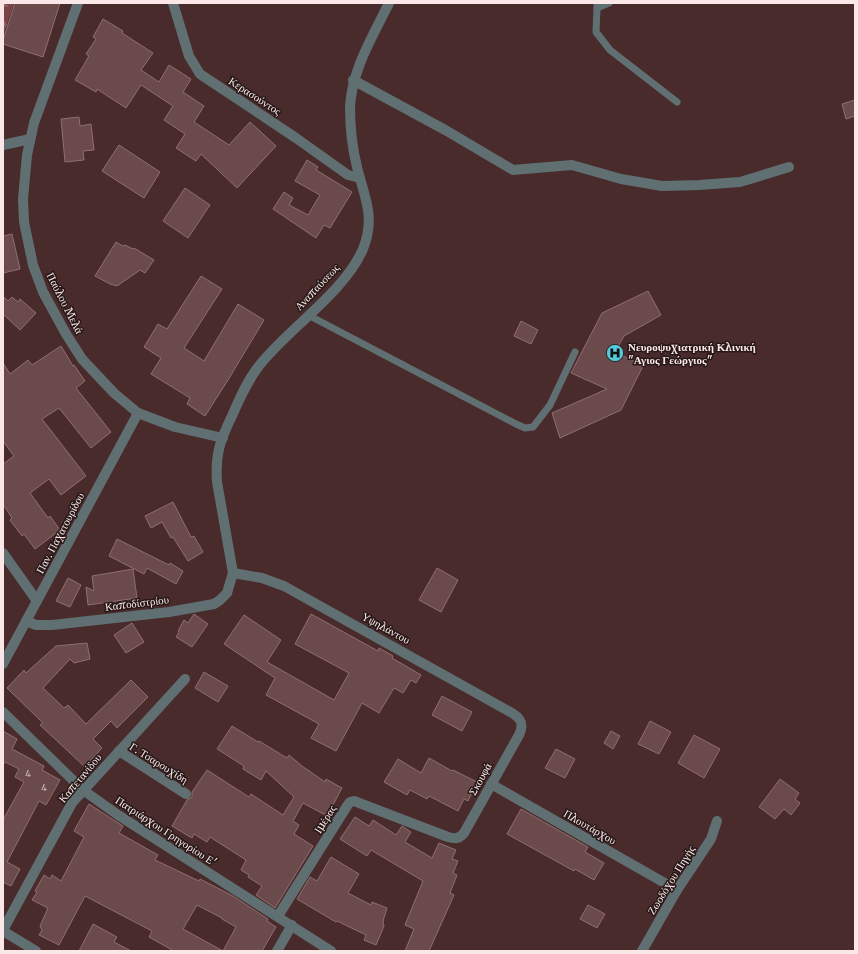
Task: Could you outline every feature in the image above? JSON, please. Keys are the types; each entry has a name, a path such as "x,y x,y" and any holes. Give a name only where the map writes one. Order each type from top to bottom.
{"street":[{"name":"Παύλου Μελά","path":"78,3 45,92 30,139 25,170 23,199 24,222 33,265 43,292 66,334 82,359 114,393 138,413 175,427 223,438"},
{"name":"Κερασούντος","path":"173,3 189,56 200,74 296,138 348,175 360,178"},
{"name":"Αναπαύσεως","path":"233,574 216,476 217,453 237,403 254,372 271,352 308,316 344,277 359,258 364,247 369,222 369,209 354,152 350,122 350,106 353,80 389,3"},
{"path":"353,80 447,131 513,170 572,165 628,180 662,186 740,182 788,167"},
{"path":"3,145 30,139"},
{"name":"Παν. Παχατουρίδου","path":"3,664 138,413"},
{"path":"3,553 37,601"},
{"name":"Καποδίστρίου","path":"26,621 36,625 52,625 169,612 209,605 220,600 227,593 233,574"},
{"name":"Υψηλάντου","path":"233,574 257,577 284,586 518,716 521,720"},
{"name":"Καπετανίδου","path":"3,930 68,809 83,790 185,679"},
{"name":"Πατριάρχου Γρηγορίου Ε'","path":"3,712 83,790 118,815 331,951"},
{"name":"Σκουφά","path":"448,836 457,838 462,835 520,732 522,725 521,720"},
{"name":"Γ. Τσαρουχίδη","path":"119,751 186,794"},
{"name":"Πλουτάρχου","path":"491,784 677,890"},
{"name":"Ιμέρας","path":"278,916 347,806 351,802 354,801 448,836"},
{"name":"Ζωοδόχου Πηγής","path":"642,951 677,890 711,839 717,821"},
{"path":"277,951 292,925"},
{"path":"3,930 30,949"}],"lane":[{"path":"609,3 597,5 596,32 610,50 677,102"},
{"path":"308,316 525,428 533,426 550,405 576,352"}],"green space":[{"path":"3,3 14,3 3,36"}],"building":[{"path":"15,3 60,3 43,57 3,44"},
{"path":"103,19 123,31 122,33 153,53 141,70 159,82 169,65 191,79 183,92 204,106 194,122 229,145 250,122 276,146 237,188 201,154 196,161 176,148 185,134 164,120 173,106 141,85 126,108 97,89 96,92 75,80 89,56 86,54 96,39 93,37"},
{"path":"855,100 855,116 846,119 842,104"},
{"path":"79,117 80,126 91,124 94,150 83,151 84,160 65,162 61,119"},
{"path":"119,145 160,172 144,198 102,171"},
{"path":"307,160 318,167 316,170 352,192 330,228 324,225 316,238 273,209 284,192 293,198 289,205 308,215 320,195 295,181"},
{"path":"185,188 210,205 188,238 163,221"},
{"path":"12,234 20,269 3,273 3,236"},
{"path":"116,242 123,246 125,245 133,249 134,248 154,260 145,273 140,270 117,286 95,276"},
{"path":"201,276 222,289 184,348 204,361 238,304 264,320 205,416 187,404 190,398 151,374 161,358 144,347 158,324 167,329"},
{"path":"648,291 661,315 624,336 615,352 643,366 621,410 560,438 552,413 607,389 571,373 602,313"},
{"path":"3,296 8,301 12,297 18,302 20,299 36,313 20,330 3,314"},
{"path":"521,321 538,330 531,344 514,336"},
{"path":"61,346 73,366 74,365 85,381 76,388 111,432 91,448 59,408 42,419 86,476 61,495 49,479 30,493 48,518 50,516 60,530 35,549 24,534 22,536 10,520 12,518 3,504 3,464 14,456 3,441 3,363 10,374 28,360 32,365"},
{"path":"173,502 191,537 194,536 203,552 188,561 173,537 171,538 162,522 151,528 145,516"},
{"path":"117,539 169,565 170,563 183,571 176,584 147,568 144,574 109,556"},
{"path":"437,568 458,580 441,612 419,600"},
{"path":"133,569 137,598 88,605 86,587 94,591 92,576"},
{"path":"68,578 81,585 70,607 56,601"},
{"path":"194,614 208,624 192,647 176,637 184,620 188,623"},
{"path":"311,614 378,651 379,648 393,656 392,658 421,675 416,683 411,680 403,693 394,688 379,713 362,703 336,751 311,738 319,724 266,695 275,678 224,644 244,615 281,640 267,662 334,700 349,673 295,644"},
{"path":"132,623 144,642 126,653 114,635"},
{"path":"87,643 90,659 74,663 70,659 43,688 64,708 68,705 86,724 131,680 148,697 117,728 111,721 93,739 102,748 85,767 40,725 43,723 7,688 24,670 26,673 56,646"},
{"path":"204,672 228,686 218,702 195,688"},
{"path":"442,696 472,712 462,731 432,715"},
{"path":"650,721 671,732 659,754 638,744"},
{"path":"232,726 287,758 289,755 325,782 326,779 342,788 327,816 303,803 293,821 299,825 294,834 313,846 275,908 256,895 262,886 248,877 249,875 241,870 246,860 210,837 207,842 194,834 192,838 172,826 187,800 192,797 192,792 207,770 249,797 251,794 283,815 294,797 266,771 261,780 243,769 244,766 217,749"},
{"path":"3,731 17,739 12,749 44,766 42,770 60,780 46,805 39,801 7,862 20,869 11,886 3,882 3,820 24,782 15,777 19,769 5,762 3,765"},
{"path":"611,731 620,736 613,749 604,743"},
{"path":"694,735 720,749 704,778 678,763"},
{"path":"556,749 575,759 565,778 545,768"},
{"path":"429,758 452,771 453,770 477,782 468,801 464,799 458,811 429,796 427,799 410,790 407,795 384,782 398,759 421,773"},
{"path":"780,779 799,793 795,799 800,803 791,815 784,809 775,819 759,807"},
{"path":"89,804 123,826 119,833 158,855 155,860 199,881 200,879 233,896 268,919 267,921 276,927 262,951 223,951 174,951 149,937 152,931 85,896 59,945 39,935 42,930 40,926 48,908 32,900 44,875 50,879 52,875 61,881 84,837 74,831","holes":["197,905 236,927 223,951 183,929"]},
{"path":"521,809 588,847 585,852 604,863 594,880 575,869 574,871 507,834"},
{"path":"355,817 369,826 373,820 396,835 402,826 411,832 405,842 432,858 439,843 456,850 452,859 458,861 453,873 457,875 450,893 454,895 429,951 405,951 414,929 405,925 423,881 371,850 367,856 340,839"},
{"path":"331,857 359,874 348,893 371,905 372,902 387,908 383,921 384,926 376,945 364,940 366,935 337,921 336,922 297,899 310,877 317,881"},
{"path":"588,905 605,914 597,928 580,919"},
{"path":"93,924 117,937 114,942 131,951 79,951"}],"place":[{"name":"Νευροψυχιατρική Κλινική \"Αγιος Γεώργιος\"","path":"615,353"}]}
